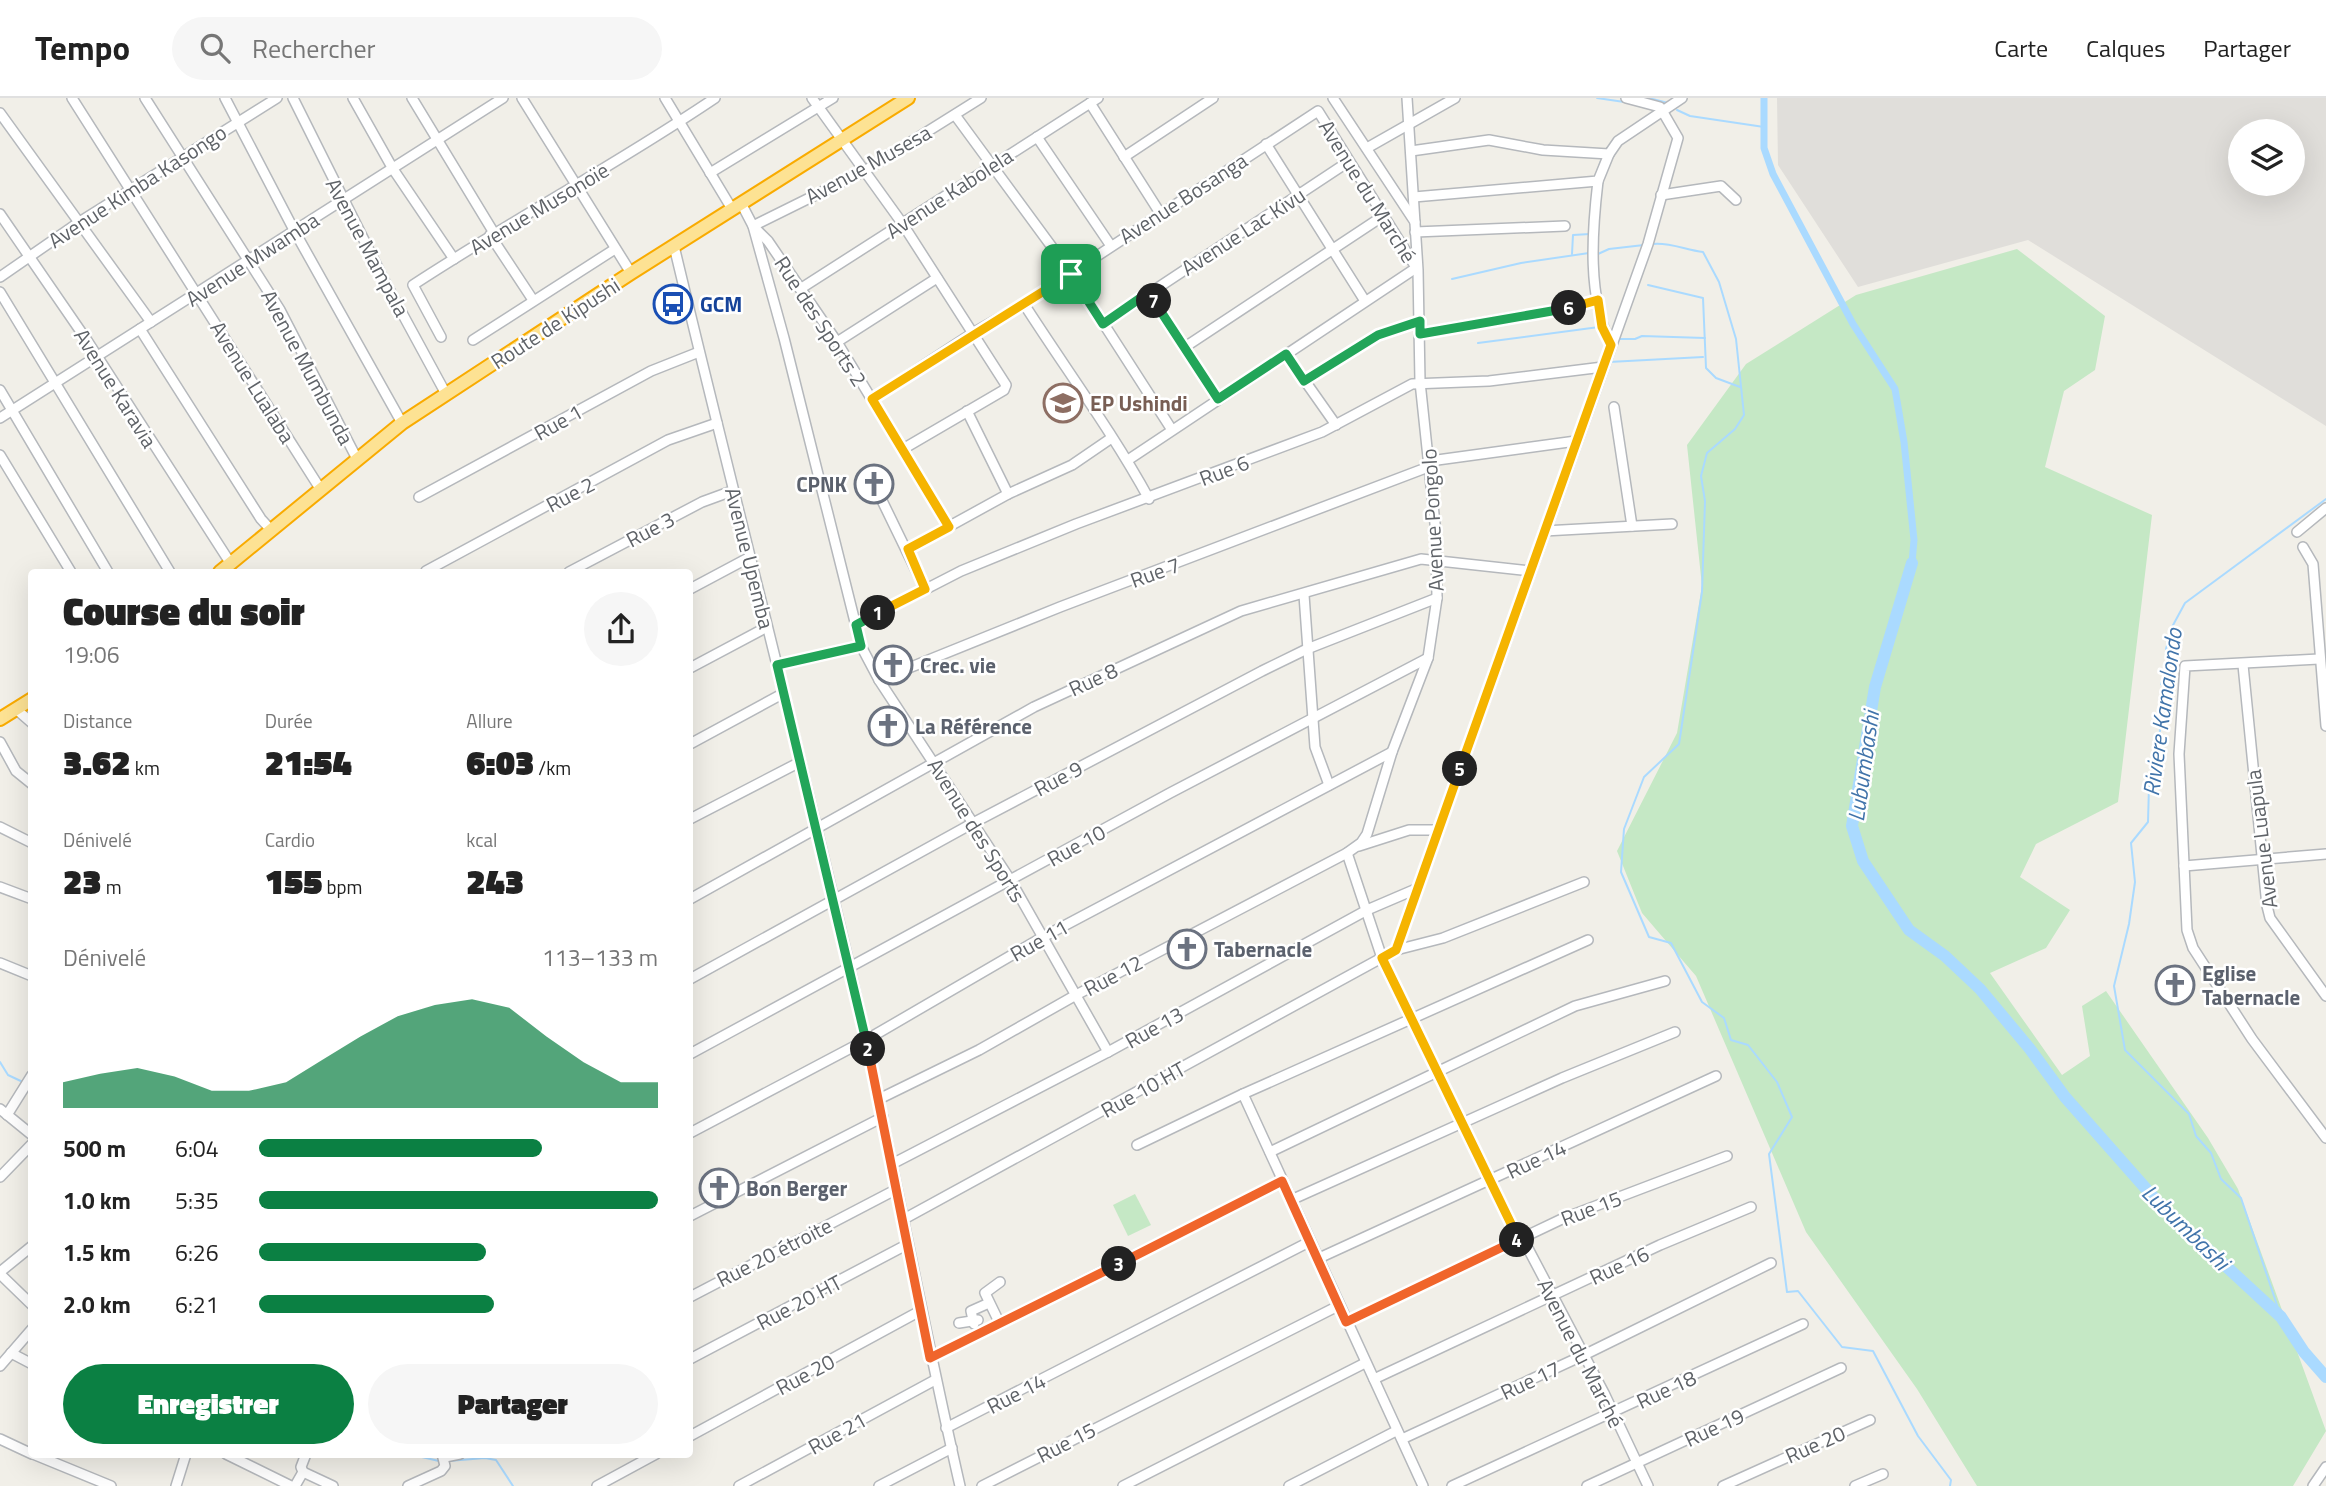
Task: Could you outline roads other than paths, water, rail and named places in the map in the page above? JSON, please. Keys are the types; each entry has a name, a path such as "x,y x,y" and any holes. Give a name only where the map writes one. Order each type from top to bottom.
{"highway":[{"name":"Route de Kipushi","path":"225,568 402,423 631,273 908,98"},
{"path":"0,719 28,702"}],"street":[{"name":"Avenue Lualaba","path":"72,98 321,490"},
{"name":"Avenue Mumbunda","path":"145,98 280,310 357,459"},
{"path":"225,98 295,232 402,423"},
{"name":"Avenue Kimba Kasongo","path":"0,277 183,155 277,98"},
{"name":"Avenue Mampala","path":"293,98 446,394"},
{"path":"352,98 393,169 454,259"},
{"path":"412,98 533,300"},
{"name":"Avenue Mwamba","path":"0,418 503,98"},
{"path":"522,98 631,273"},
{"name":"Avenue des Sports","path":"665,98 710,173 753,226 861,646 880,680 1011,881 1108,1052"},
{"name":"Avenue Musonoïe","path":"441,337 412,286 492,234 576,187 715,98"},
{"path":"812,98 902,223 1006,387 903,449"},
{"path":"710,173 833,98"},
{"name":"Avenue Musesa","path":"753,226 866,170 955,116 967,102 981,98"},
{"path":"1124,157 1213,98"},
{"name":"Avenue du Marché","path":"1333,98 1415,222"},
{"name":"Avenue Pongolo","path":"1357,847 1367,834 1392,751 1428,658 1437,598 1431,464 1420,382 1420,321 1407,98"},
{"path":"1367,148 1409,121 1455,98"},
{"path":"1396,950 1648,244 1678,138 1664,112 1646,101 1626,98"},
{"path":"1611,345 1602,327 1598,300 1594,212 1598,181 1609,154 1618,141 1682,98"},
{"path":"1094,101 1124,157 1160,213"},
{"name":"Avenue Kabolela","path":"800,289 1094,101"},
{"name":"Avenue du Marché","path":"1318,111 1417,269"},
{"name":"Avenue Bosanga","path":"872,399 973,333 1071,274 1318,111"},
{"path":"0,113 81,221 151,322"},
{"path":"955,116 1071,274 1172,430"},
{"path":"1037,137 1111,246"},
{"path":"1411,151 1489,140 1543,150 1609,154"},
{"path":"1266,144 1365,301"},
{"name":"Avenue Lac Kivu","path":"1103,324 1348,162"},
{"path":"1414,197 1598,181"},
{"path":"1661,195 1721,186 1736,200"},
{"name":"Avenue Karavia","path":"0,214 97,358 225,568"},
{"path":"1185,347 1383,216"},
{"name":"Rue des Sports 2","path":"753,226 768,241 837,342 949,527"},
{"path":"1415,232 1565,226"},
{"name":"Avenue Upemba","path":"674,246 850,968 904,1219 920,1311 960,1486"},
{"path":"473,340 615,249"},
{"path":"1128,460 1417,269"},
{"path":"837,342 937,278"},
{"path":"0,292 168,569"},
{"path":"1149,292 1218,399"},
{"path":"1420,334 1495,319 1562,310 1598,300"},
{"path":"1024,304 1110,439 1128,460 1149,499"},
{"path":"1304,381 1378,335 1420,321"},
{"path":"140,330 261,519 272,531"},
{"name":"Rue 1","path":"419,497 651,371 699,352"},
{"path":"1286,354 1336,425"},
{"name":"Rue 6","path":"856,625 925,589 1076,524 1149,499 1336,425 1393,392 1420,382 1489,381 1603,367"},
{"path":"0,390 106,569"},
{"path":"1614,407 1632,526"},
{"path":"967,411 1008,495"},
{"name":"Rue 2","path":"430,569 668,440 717,423"},
{"path":"908,549 1008,495 1072,465 1110,439"},
{"name":"Rue 7","path":"880,680 1060,607 1431,464 1576,441"},
{"path":"0,455 69,569"},
{"path":"874,484 908,549 925,589"},
{"name":"Rue 3","path":"575,569 702,502 733,491"},
{"path":"2297,532 2326,508"},
{"path":"1544,531 1672,524"},
{"path":"2303,547 2314,564 2326,726"},
{"path":"693,587 750,558"},
{"name":"Rue 8","path":"693,897 1034,707 1241,611 1304,595 1421,559 1437,559 1496,569 1530,570"},
{"path":"1304,595 1311,719 1315,747 1329,785"},
{"name":"Rue 9","path":"693,977 975,822 1307,649 1437,598"},
{"path":"693,666 767,626"},
{"path":"777,665 861,646"},
{"name":"Rue 10","path":"693,1052 1428,658"},
{"path":"2319,659 2188,666 2183,671 2179,754 2183,866 2188,930 2193,948 2252,1039 2324,1133"},
{"name":"Avenue Luapula","path":"2243,665 2260,860 2270,918 2326,996"},
{"path":"693,742 784,693"},
{"path":"16,709 28,720"},
{"path":"0,742 16,771 28,781"},
{"name":"Rue 11","path":"693,1131 866,1040 1043,937 1392,751"},
{"path":"693,817 800,762"},
{"path":"0,827 28,841"},
{"path":"1382,958 1347,853 1357,847 1409,830 1438,830"},
{"name":"Rue 12","path":"879,1099 979,1050 1076,995 1347,853"},
{"path":"2183,866 2325,856"},
{"name":"Rue 10 HT","path":"904,1219 1396,950 1443,938 1584,882"},
{"path":"0,887 28,898"},
{"name":"Rue 13","path":"892,1164 1108,1052 1367,910 1416,889"},
{"path":"1137,1145 1243,1094 1588,940"},
{"name":"Avenue du Marché","path":"1382,958 1489,1182 1515,1232 1522,1237 1584,1355 1648,1486"},
{"path":"0,964 28,974"},
{"path":"1270,1152 1576,1006 1599,997 1665,981"},
{"path":"1291,1200 1562,1078 1675,1032"},
{"name":"Rue 14","path":"1317,1259 1716,1076"},
{"path":"28,1080 4,1112 28,1132"},
{"path":"1243,1094 1338,1306 1423,1486"},
{"path":"693,1214 883,1117"},
{"path":"0,1177 28,1148"},
{"name":"Rue 15","path":"1346,1322 1522,1237 1727,1156"},
{"path":"930,1358 1282,1181"},
{"name":"Rue 20 étroite","path":"693,1295 897,1189"},
{"name":"Rue 16","path":"1374,1379 1751,1207"},
{"name":"Rue 14","path":"946,1428 1309,1242"},
{"name":"Rue 20 HT","path":"693,1357 908,1244"},
{"path":"28,1249 0,1273 28,1301"},
{"name":"Rue 17","path":"1289,1486 1584,1355 1771,1262"},
{"path":"1000,1282 985,1293 1000,1324"},
{"path":"959,1323 976,1321 971,1311 989,1303"},
{"name":"Rue 15","path":"982,1486 1338,1306"},
{"name":"Rue 20","path":"693,1434 920,1311"},
{"name":"Rue 18","path":"1452,1486 1803,1324"},
{"path":"0,1366 28,1334"},
{"path":"11,1353 28,1362"},
{"path":"1123,1486 1365,1363"},
{"name":"Rue 19","path":"1587,1486 1841,1367"},
{"name":"Rue 21","path":"739,1486 935,1380"},
{"name":"Rue 20","path":"1723,1486 1870,1420"},
{"path":"0,1439 28,1452"},
{"path":"878,1486 952,1448"},
{"path":"42,1458 111,1486"},
{"path":"176,1486 185,1458"},
{"path":"234,1458 293,1486 303,1472"},
{"path":"304,1458 300,1467 303,1472 334,1486"},
{"path":"597,1486 649,1458"},
{"path":"408,1486 441,1471 444,1459"},
{"path":"2313,1486 2326,1467"},
{"path":"1856,1486 1883,1474"}],"waterway":[{"path":"1597,98 1631,103"},
{"path":"1649,98 1668,103"},
{"name":"Lubumbashi","path":"1764,98 1764,148 1773,174 1853,324 1895,389 1904,442 1914,540 1912,563"},
{"path":"1677,110 1690,116 1764,127"},
{"path":"1595,178 1602,158"},
{"path":"1572,254 1573,235 1590,234"},
{"path":"1653,244 1703,252 1719,282 1736,339 1744,415 1735,429 1707,453 1701,476 1705,501 1702,592 1679,744 1644,777 1624,829 1621,872 1649,937 1671,943 1702,1002 1724,1018 1731,1040 1748,1045 1777,1082 1792,1117 1769,1154 1787,1292 1798,1291 1842,1347 1873,1351 1918,1436 1951,1480 1950,1486"},
{"path":"1598,254 1609,249 1644,245"},
{"path":"1452,279 1521,263 1589,253"},
{"path":"1648,285 1703,298 1706,368 1716,378 1740,387"},
{"path":"1478,343 1599,327"},
{"path":"1617,339 1635,339 1642,336 1705,338"},
{"path":"1609,362 1703,357"},
{"path":"1591,364 1603,363"},
{"name":"Riviere Kamalondo","path":"2281,1317 2241,1198 2221,1179 2211,1153 2196,1136 2189,1114 2125,1050 2114,986 2129,924 2135,882 2131,843 2148,822 2149,786 2167,695 2167,688 2161,684 2172,652 2166,649 2172,627 2185,603 2326,499"},
{"name":"Lubumbashi","path":"1912,563 1875,687 1852,826 1863,861 1909,930 1945,956 1980,989 2030,1049 2065,1097 2163,1208 2281,1317 2304,1352 2326,1377"},
{"path":"0,1062 8,1075 25,1083"},
{"path":"426,1458 439,1461"},
{"path":"448,1461 485,1458 496,1460 513,1486"}],"place":[{"name":"GCM","path":"673,304"},
{"name":"EP Ushindi","path":"1063,403"},
{"name":"CPNK","path":"874,484"},
{"name":"Crec. vie","path":"893,665"},
{"name":"La Référence","path":"888,726"},
{"name":"Tabernacle","path":"1187,949"},
{"name":"Eglise Tabernacle","path":"2175,985"},
{"name":"Bon Berger","path":"719,1188"}]}
